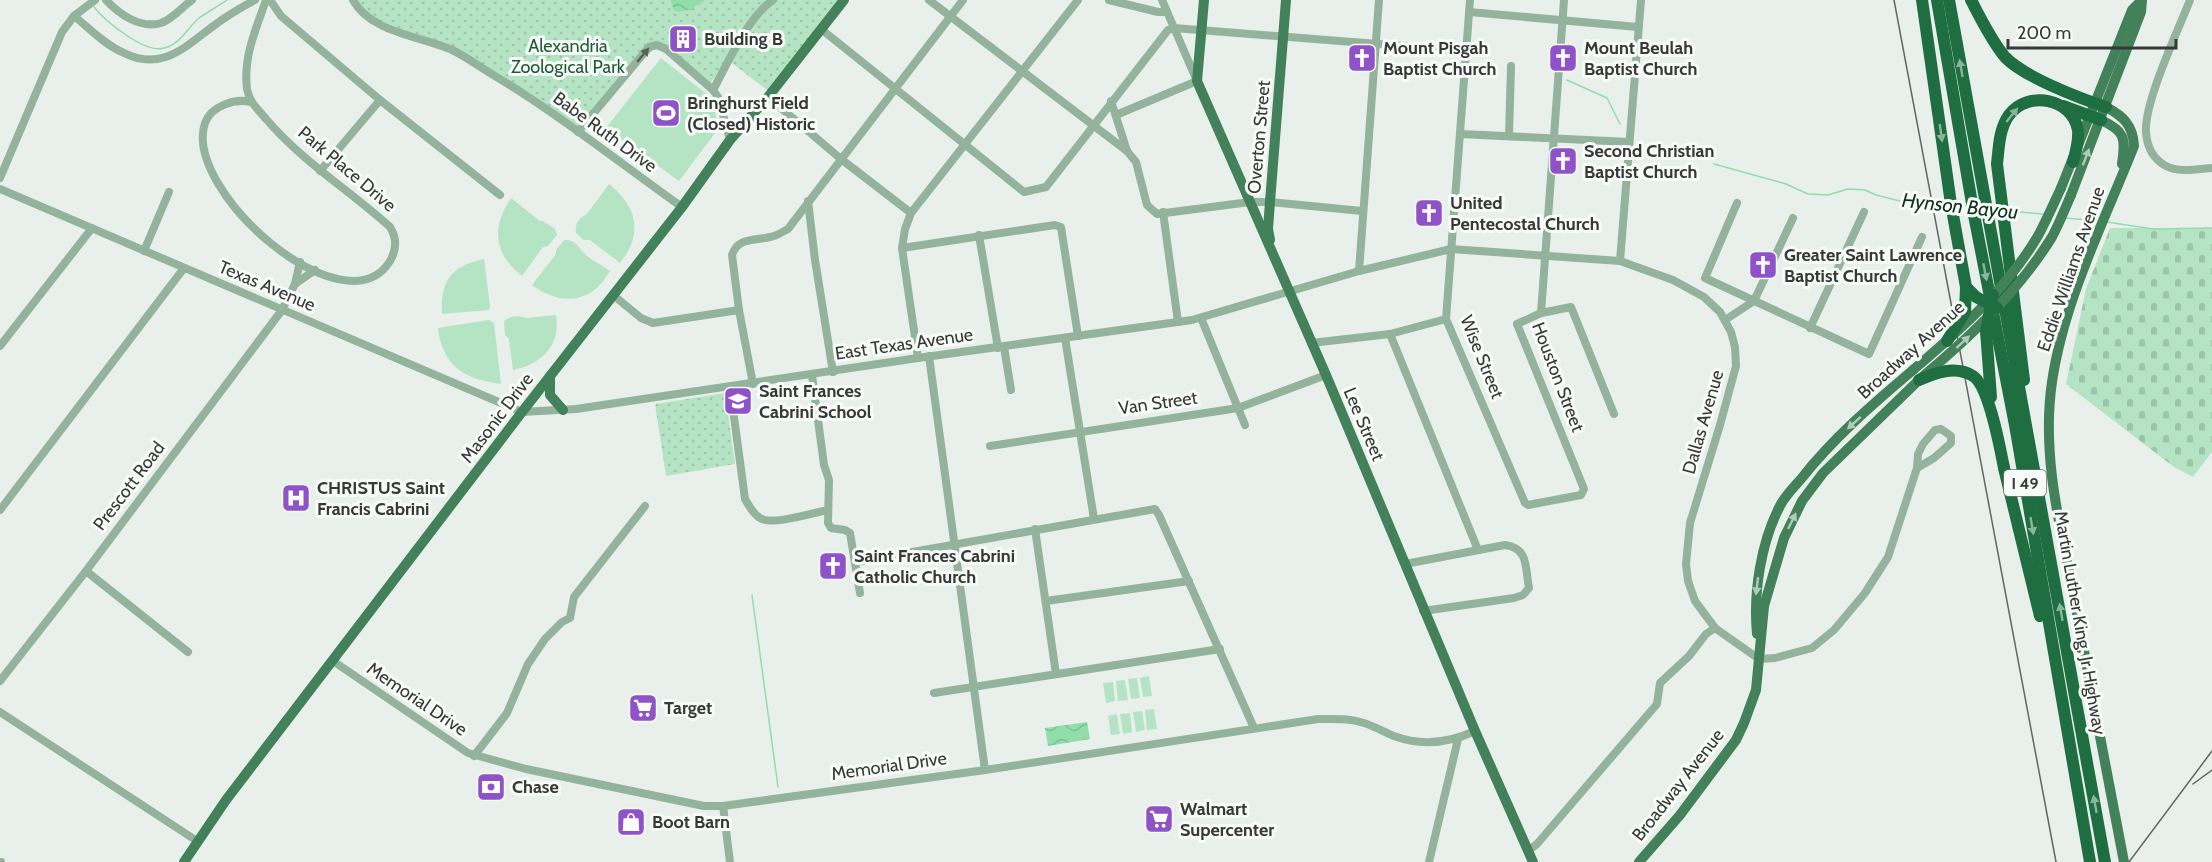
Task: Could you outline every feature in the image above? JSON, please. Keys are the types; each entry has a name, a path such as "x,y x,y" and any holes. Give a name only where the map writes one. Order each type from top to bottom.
{"highway":[{"path":"1922,0 1951,204 1966,287 1965,312 1947,341"},
{"name":"Martin Luther King, Jr Highway","path":"1937,0 1980,215 2090,862"},
{"name":"Martin Luther King, Jr Highway","path":"1949,0 1975,187"},
{"path":"1971,0 1989,35 2006,57 2021,70 2098,112"},
{"path":"2034,471 1997,164 2000,134 2008,116 2016,108 2032,100 2098,112"},
{"path":"2059,105 2068,112 2078,129 2078,146 2073,162"},
{"name":"Martin Luther King, Jr Highway","path":"1980,215 2049,545 2105,862"},
{"path":"1966,287 1991,306 1987,360 1995,424 2068,735"},
{"path":"1916,375 1954,370 1972,375 1980,384 1995,424"}],"main road":[{"name":"Masonic Drive","path":"184,862 226,800 522,412 682,207 730,140 768,97 844,0"},
{"path":"1197,81 1204,0"},
{"name":"Overton Street","path":"1281,275 1269,236 1286,0"},
{"name":"Broadway Avenue","path":"1639,862 1649,857 1736,740 1744,723 1756,690 1764,606 1784,538 1802,501 1823,473 1947,341 2021,280 2052,236 2071,195 2119,56"},
{"name":"Lee Street","path":"1197,81 1326,375 1423,611 1533,862"},
{"name":"Broadway Avenue","path":"1759,658 1755,611 1758,577 1769,535 1781,504 1817,458 1916,375 1954,351 1991,306 2038,234 2098,112"},
{"name":"Eddie Williams Avenue","path":"2098,112 2118,113 2128,123 2133,134 2134,146 2065,326 2055,363 2049,410 2049,454 2124,862"},
{"path":"550,376 550,395 563,410"}],"street":[{"path":"0,178 62,32 74,16 94,0"},
{"path":"106,0 123,15 134,21 150,24 164,21 192,0"},
{"path":"74,16 120,52 141,60 154,60 176,54 228,15 255,0"},
{"path":"233,101 239,99 251,102 247,80 249,46 268,0 281,16 380,100 500,195"},
{"name":"Babe Ruth Drive","path":"352,0 357,8 379,24 454,51 513,87 682,207"},
{"path":"713,90 735,47 760,12 773,0"},
{"path":"929,0 1127,151 1136,162 1147,205 1157,214 1250,202 1362,211"},
{"path":"753,384 739,310 732,255 734,249 744,241 779,234 788,229 963,0"},
{"path":"918,358 902,248 911,213 1078,0"},
{"path":"1109,0 1158,12 1167,12"},
{"name":"Lee Street","path":"1162,0 1197,81"},
{"path":"1359,271 1379,0"},
{"name":"Wise Street","path":"1470,0 1446,319 1524,503"},
{"name":"Houston Street","path":"1524,503 1528,505 1581,495 1584,489 1516,324 1541,313 1564,0"},
{"path":"1620,261 1641,0"},
{"path":"2190,0 2151,100 2145,130 2149,149 2156,160 2168,167 2184,170 2212,168"},
{"path":"1469,12 1638,27"},
{"path":"821,29 1024,192 1046,187 1168,30 1174,28 1467,51"},
{"path":"578,132 652,45 657,45 666,49 713,90 718,98 730,140"},
{"path":"1509,135 1511,66"},
{"path":"233,101 247,80"},
{"path":"1116,115 1197,81"},
{"path":"768,97 841,159 911,213"},
{"path":"321,171 380,100"},
{"name":"Park Place Drive","path":"233,101 212,113 206,120 204,143 208,161 228,197 249,224 279,250 315,270 351,281 363,281 380,273 392,258 396,242 395,234 390,227 289,144 251,102"},
{"path":"1112,101 1127,151"},
{"path":"1460,134 1629,142"},
{"name":"Texas Avenue","path":"0,189 522,412"},
{"path":"144,251 169,192"},
{"path":"808,201 833,372"},
{"path":"1737,203 1705,278 1869,354 1922,237"},
{"path":"1163,212 1178,322"},
{"path":"1810,328 1864,212"},
{"path":"1725,320 1754,301 1793,218"},
{"path":"902,248 1055,225 1060,227 1078,336"},
{"path":"0,346 92,228"},
{"path":"979,236 1011,390"},
{"name":"Dallas Avenue","path":"1288,290 1451,249 1620,261 1686,287 1704,297 1725,320 1735,347 1736,366 1690,523 1686,564 1688,581 1695,602 1715,628 1759,658"},
{"path":"295,284 300,262"},
{"path":"0,510 184,268"},
{"path":"295,284 315,270"},
{"name":"Prescott Road","path":"0,681 86,571 282,310 295,284"},
{"name":"East Texas Avenue","path":"522,412 563,410 753,384 929,356 1178,322 1201,318 1288,290"},
{"path":"614,295 642,318 653,322 739,310"},
{"path":"1541,313 1571,307 1614,414"},
{"path":"1201,318 1245,425"},
{"path":"1311,343 1390,334 1446,319"},
{"path":"1390,334 1478,550"},
{"path":"1065,338 1094,519"},
{"path":"929,356 985,770"},
{"path":"812,375 824,465 829,480 828,523 831,528 850,533 860,592"},
{"name":"Van Street","path":"990,446 1239,408 1326,375"},
{"path":"729,387 745,499 753,512 761,520 773,521 828,510"},
{"path":"1759,658 1775,658 1812,648 1834,630 1865,593 1888,558 1917,468 1918,453 1923,444 1935,430 1941,429 1951,436 1951,443 1943,451 1917,468"},
{"path":"474,756 507,713 528,664 545,639 562,622 570,618 574,597 645,506"},
{"path":"856,562 1155,509 1254,728"},
{"path":"1035,530 1056,674"},
{"path":"1405,564 1505,545 1516,547 1523,553 1529,588 1523,595 1423,611"},
{"path":"86,571 188,652"},
{"path":"1046,601 1189,581"},
{"path":"1528,851 1537,844 1657,704 1660,683 1689,656 1706,634 1715,628"},
{"path":"934,693 1220,649"},
{"name":"Memorial Drive","path":"333,661 474,756 690,804 723,806 985,770 1309,720 1344,719 1365,723 1407,740 1430,742 1458,739 1475,731"},
{"path":"0,712 197,841"},
{"path":"1429,862 1458,739"},
{"path":"723,806 730,862"}],"green space":[{"name":"Alexandria Zoological Park","path":"353,0 841,0 771,93 728,60 710,84 657,45 578,131 454,51 379,23"},
{"name":"Bringhurst Field (Closed) Historic","path":"661,58 713,99 718,129 679,181 606,128"},
{"path":"609,184 626,202 634,221 632,242 620,263 590,240 584,240 576,233 581,217 587,214"},
{"path":"511,198 540,221 555,229 557,235 548,246 543,247 522,276 506,259 498,240 500,220"},
{"path":"2110,228 2212,228 2212,452 2193,477 2174,467 2066,384 2086,289"},
{"path":"564,240 573,242 589,258 610,271 594,290 576,298 554,297 532,285"},
{"path":"484,259 489,310 442,314 443,292 450,277 463,266"},
{"path":"556,315 555,336 547,352 533,363 513,370 504,321 514,316 526,318"},
{"path":"489,320 494,323 501,384 476,379 450,362 438,328"},
{"path":"725,393 735,464 666,476 655,404"},
{"path":"1149,676 1152,696 1143,697 1140,678"},
{"path":"1137,678 1140,698 1131,699 1128,679"},
{"path":"1125,680 1128,700 1118,701 1116,681"},
{"path":"1113,682 1115,701 1106,703 1103,683"},
{"path":"1154,709 1157,729 1147,730 1145,710"},
{"path":"1142,711 1145,730 1136,732 1133,712"},
{"path":"1130,713 1132,732 1123,734 1120,714"},
{"path":"1117,714 1120,734 1111,735 1108,716"}],"water":[{"path":"670,0 705,0 694,9 678,12 674,10"},
{"path":"1087,722 1090,739 1048,746 1045,728"}],"waterway":[{"name":"Hynson Bayou","path":"94,7 126,35 156,49 175,43 199,18 227,0"},
{"name":"Hynson Bayou","path":"1567,80 1607,98 1620,124"},
{"name":"Hynson Bayou","path":"1650,145 1698,158"},
{"name":"Hynson Bayou","path":"1714,164 1786,184 1808,194 1828,195 1848,189 1865,190 1916,205 1944,205"},
{"name":"Hynson Bayou","path":"1958,205 1968,206"},
{"name":"Hynson Bayou","path":"2009,211 2043,214"},
{"name":"Hynson Bayou","path":"2065,218 2099,221"},
{"name":"Hynson Bayou","path":"2107,222 2153,229 2212,228"},
{"path":"752,595 778,787"}],"railway":[{"path":"1894,0 2056,862"},
{"path":"2129,862 2212,751"},
{"path":"2193,784 2212,770"}],"place":[{"name":"Building B","path":"683,39"},
{"name":"Mount Pisgah Baptist Church","path":"1362,58"},
{"name":"Mount Beulah Baptist Church","path":"1563,58"},
{"name":"Bringhurst Field (Closed) Historic","path":"666,113"},
{"name":"Second Christian Baptist Church","path":"1563,161"},
{"name":"United Pentecostal Church","path":"1429,213"},
{"name":"Greater Saint Lawrence Baptist Church","path":"1763,265"},
{"name":"Saint Frances Cabrini School","path":"738,401"},
{"name":"CHRISTUS Saint Francis Cabrini","path":"296,498"},
{"name":"Saint Frances Cabrini Catholic Church","path":"833,566"},
{"name":"Target","path":"643,708"},
{"name":"Chase","path":"491,787"},
{"name":"Walmart Supercenter","path":"1159,819"},
{"name":"Boot Barn","path":"631,822"}]}
